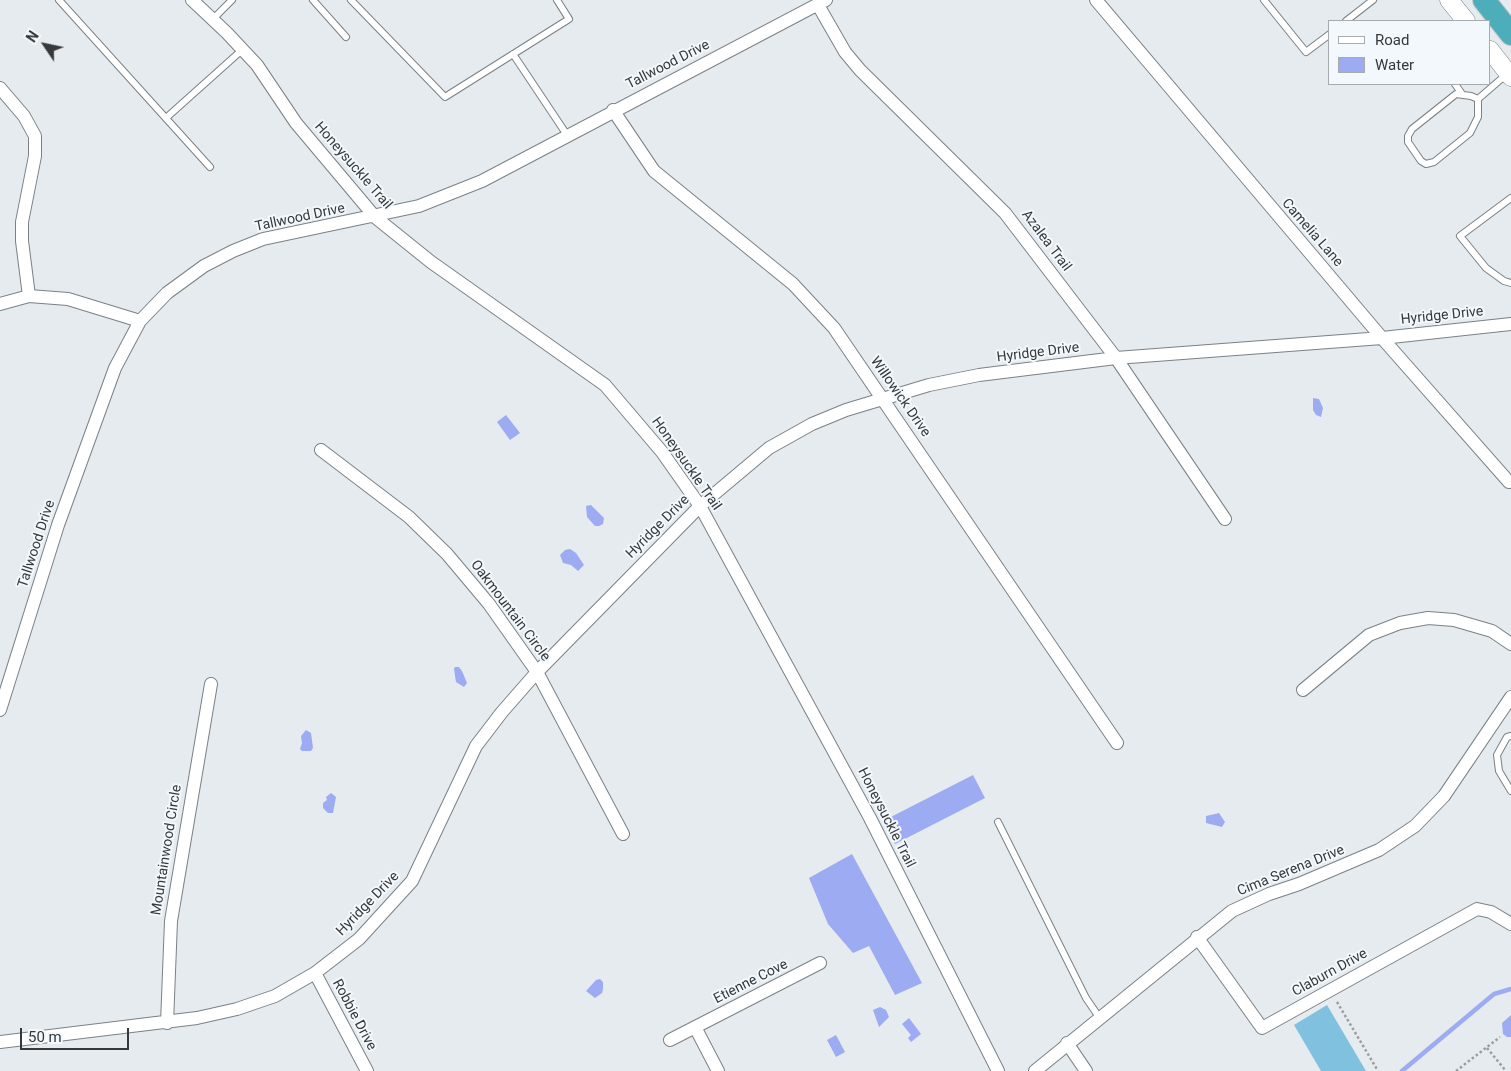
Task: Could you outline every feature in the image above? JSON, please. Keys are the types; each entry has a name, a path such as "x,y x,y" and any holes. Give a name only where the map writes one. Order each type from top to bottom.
{"highway":[{"path":"1484,0 1511,34"},
{"path":"1490,0 1511,25"},
{"path":"1500,0 1511,14"}],"main road":[{"path":"1450,0 1465,20"},
{"path":"1491,51 1510,75"}],"street":[{"name":"Honeysuckle Trail","path":"192,0 213,19 256,66 296,123 375,217 431,262 605,385 662,452 700,506 870,818 998,1071"},
{"name":"Camelia Lane","path":"1096,0 1382,338 1509,482"},
{"name":"Tallwood Drive","path":"0,710 58,525 115,368 140,322 167,293 204,266 233,251 263,240 419,206 482,181 822,2"},
{"name":"Azalea Trail","path":"822,2 850,58 1005,213 1116,358 1225,519"},
{"path":"0,88 24,116 35,136 36,156 22,222 22,241 29,296"},
{"name":"Willowick Drive","path":"614,110 654,171 793,284 834,328 1117,743"},
{"path":"0,304 29,296 68,299 140,322"},
{"name":"Hyridge Drive","path":"0,1042 167,1023 238,1009 275,996 315,973 358,939 412,881 476,746 502,712 537,672 700,506 769,448 812,424 929,385 979,375 1116,358 1382,338 1511,324"},
{"name":"Oakmountain Circle","path":"321,450 409,517 447,554 489,604 537,672 623,834"},
{"path":"1303,690 1369,635 1400,623 1428,618 1454,620 1492,631 1511,644"},
{"name":"Mountainwood Circle","path":"167,1023 171,920 211,684"},
{"name":"Cima Serena Drive","path":"1035,1071 1197,937 1232,911 1269,894 1299,884 1379,850 1415,826 1444,796 1511,697"},
{"name":"Claburn Drive","path":"1197,937 1262,1028 1477,909 1491,912 1511,924"},
{"name":"Etienne Cove","path":"670,1040 820,963"},
{"name":"Robbie Drive","path":"315,973 367,1071"},
{"path":"695,1027 718,1071"},
{"path":"1067,1043 1086,1071"}],"lane":[{"path":"59,0 210,167"},
{"path":"213,19 232,0"},
{"path":"313,0 346,37"},
{"path":"351,0 445,97 569,19 557,0"},
{"path":"1264,0 1306,52 1328,36"},
{"path":"1347,20 1374,0"},
{"path":"166,118 242,50"},
{"path":"514,54 567,135"},
{"path":"1478,99 1510,75"},
{"path":"1456,85 1462,94"},
{"path":"1456,94 1478,99 1478,117 1470,133 1434,162 1426,164 1421,161 1408,142 1408,136 1412,129 1456,94"},
{"path":"1511,198 1460,236 1486,268 1504,281 1511,283"},
{"path":"1511,736 1507,737 1497,755 1499,771 1511,791"},
{"path":"998,822 1086,998 1099,1017"}],"path":[{"path":"1330,990 1378,1071"},
{"path":"1456,1071 1500,1037"},
{"path":"1487,1048 1506,1071"}],"shaded area":[{"path":"1327,1005 1366,1071 1321,1071 1294,1025"}],"water":[{"path":"1313,398 1319,399 1323,408 1321,417 1316,415 1313,410"},
{"path":"506,415 520,433 510,440 497,422"},
{"path":"591,505 604,518 603,524 599,526 595,526 587,517 586,506"},
{"path":"570,549 576,553 584,565 578,571 571,565 563,563 560,555 565,550"},
{"path":"455,667 459,667 462,671 467,683 464,687 456,682"},
{"path":"306,730 311,733 313,748 311,751 302,751 300,749 302,743 301,736"},
{"path":"973,775 985,798 895,844 883,821"},
{"path":"331,793 336,797 333,813 328,813 323,808 323,803"},
{"path":"1219,813 1225,822 1222,827 1206,823 1206,816"},
{"path":"852,854 922,983 895,995 869,946 853,953 828,924 809,878"},
{"path":"600,979 603,982 602,993 595,998 586,991 596,980"},
{"path":"880,1007 886,1010 889,1017 879,1027 873,1010"},
{"path":"1511,1015 1511,1037 1507,1037 1503,1034 1502,1023"},
{"path":"909,1018 921,1034 911,1042 908,1038 911,1035 902,1024"},
{"path":"836,1035 845,1052 836,1057 827,1040"}],"waterway":[{"path":"1402,1071 1494,994 1511,989"}]}
